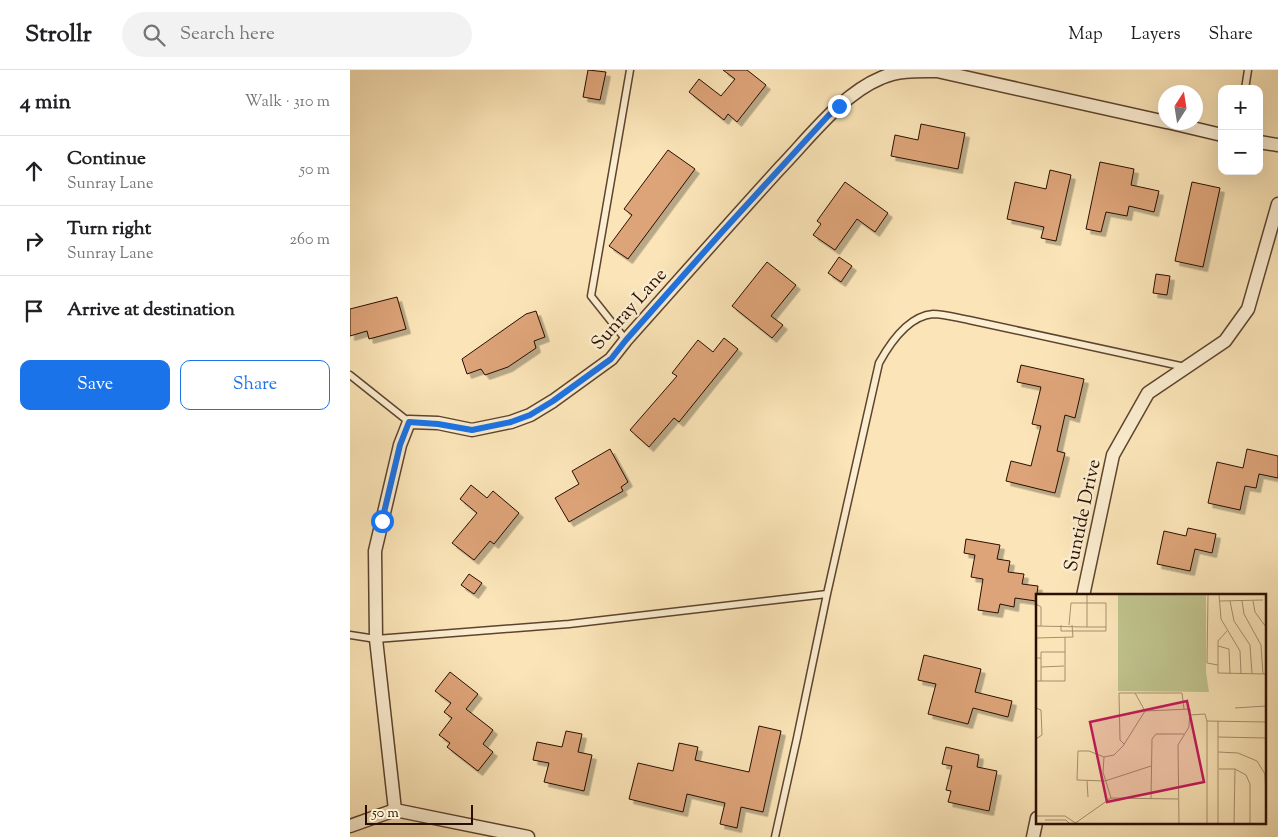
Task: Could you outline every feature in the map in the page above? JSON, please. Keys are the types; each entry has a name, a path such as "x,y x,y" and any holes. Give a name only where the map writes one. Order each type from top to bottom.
{"street":[{"name":"Sunray Lane","path":"409,422 438,424 472,430 511,422 530,415 553,401 611,359 721,233 828,116 880,74 906,71 937,71 1158,120"},
{"name":"Sunray Lane","path":"1200,130 1218,134"},
{"path":"1263,143 1278,146"},
{"name":"Suntide Drive","path":"1083,594 1113,455 1148,393 1225,341 1248,309 1278,204"},
{"path":"395,810 376,639 375,550 400,445 409,422"},
{"path":"350,826 395,810 528,837"},
{"path":"1033,837 1036,823"}],"lane":[{"path":"626,340 591,296 630,70"},
{"path":"1246,85 1248,70"},
{"path":"775,837 826,594 879,363 889,345 903,330 919,318 934,314 1186,368"},
{"path":"350,375 409,422"},
{"path":"350,635 376,639 569,624 826,594"}],"building":[{"path":"588,70 606,72 600,100 583,97"},
{"path":"723,70 747,70 766,85 737,122 728,114 724,120 689,92 699,79 721,96 735,79"},
{"path":"921,124 965,133 958,169 891,156 895,135 918,140"},
{"path":"668,150 695,169 628,259 609,246 632,215 624,209"},
{"path":"1100,162 1134,169 1131,185 1159,191 1154,212 1129,206 1127,216 1106,212 1101,232 1086,229"},
{"path":"1050,170 1071,175 1056,241 1041,238 1044,227 1007,219 1015,182 1046,189"},
{"path":"845,182 888,213 875,232 857,219 835,250 813,235 821,224 817,221"},
{"path":"1192,182 1220,188 1203,267 1175,261"},
{"path":"839,257 852,266 841,282 828,273"},
{"path":"767,262 796,285 771,316 783,325 772,338 732,306"},
{"path":"1156,274 1170,276 1167,295 1153,293"},
{"path":"397,297 406,329 369,339 367,331 350,336 350,309"},
{"path":"536,311 545,337 534,341 536,348 508,367 485,375 481,369 467,374 462,359 526,314"},
{"path":"724,338 738,349 679,422 674,418 649,447 630,430 677,376 672,373 698,340 713,352"},
{"path":"1021,365 1084,379 1075,418 1065,415 1057,451 1065,453 1055,493 1006,481 1011,461 1031,466 1041,426 1032,424 1041,387 1017,382"},
{"path":"610,449 628,482 621,487 623,491 569,522 555,498 579,484 572,471"},
{"path":"1247,449 1278,456 1278,478 1259,474 1256,488 1245,486 1240,510 1208,503 1217,462 1243,468"},
{"path":"471,485 487,498 493,491 519,513 494,544 490,541 474,560 452,543 477,513 460,499"},
{"path":"1188,528 1216,534 1212,553 1195,549 1190,571 1157,564 1164,531 1186,536"},
{"path":"966,539 1000,545 997,559 1010,561 1008,572 1024,574 1022,584 1038,586 1036,601 1015,598 1014,607 1000,604 998,613 978,610 983,579 971,577 975,555 964,553"},
{"path":"469,574 482,583 474,594 461,585"},
{"path":"924,655 981,669 975,692 1012,701 1008,717 973,708 968,724 928,714 936,684 918,680"},
{"path":"450,672 478,694 466,709 493,730 483,744 493,752 478,771 447,747 450,743 439,735 452,718 444,712 451,703 435,691"},
{"path":"759,726 781,731 763,812 741,807 737,828 720,824 725,803 687,794 683,812 629,799 638,763 673,771 679,743 698,747 695,760 749,772"},
{"path":"566,731 582,734 578,752 592,755 584,791 544,782 549,763 533,760 537,742 562,747"},
{"path":"946,747 979,755 977,767 997,771 989,811 948,802 951,791 946,790 952,766 942,764"}],"route":[{"path":"382,521 400,445 409,422 438,424 472,430 511,422 530,415 553,401 611,359 721,233 839,106"}]}
